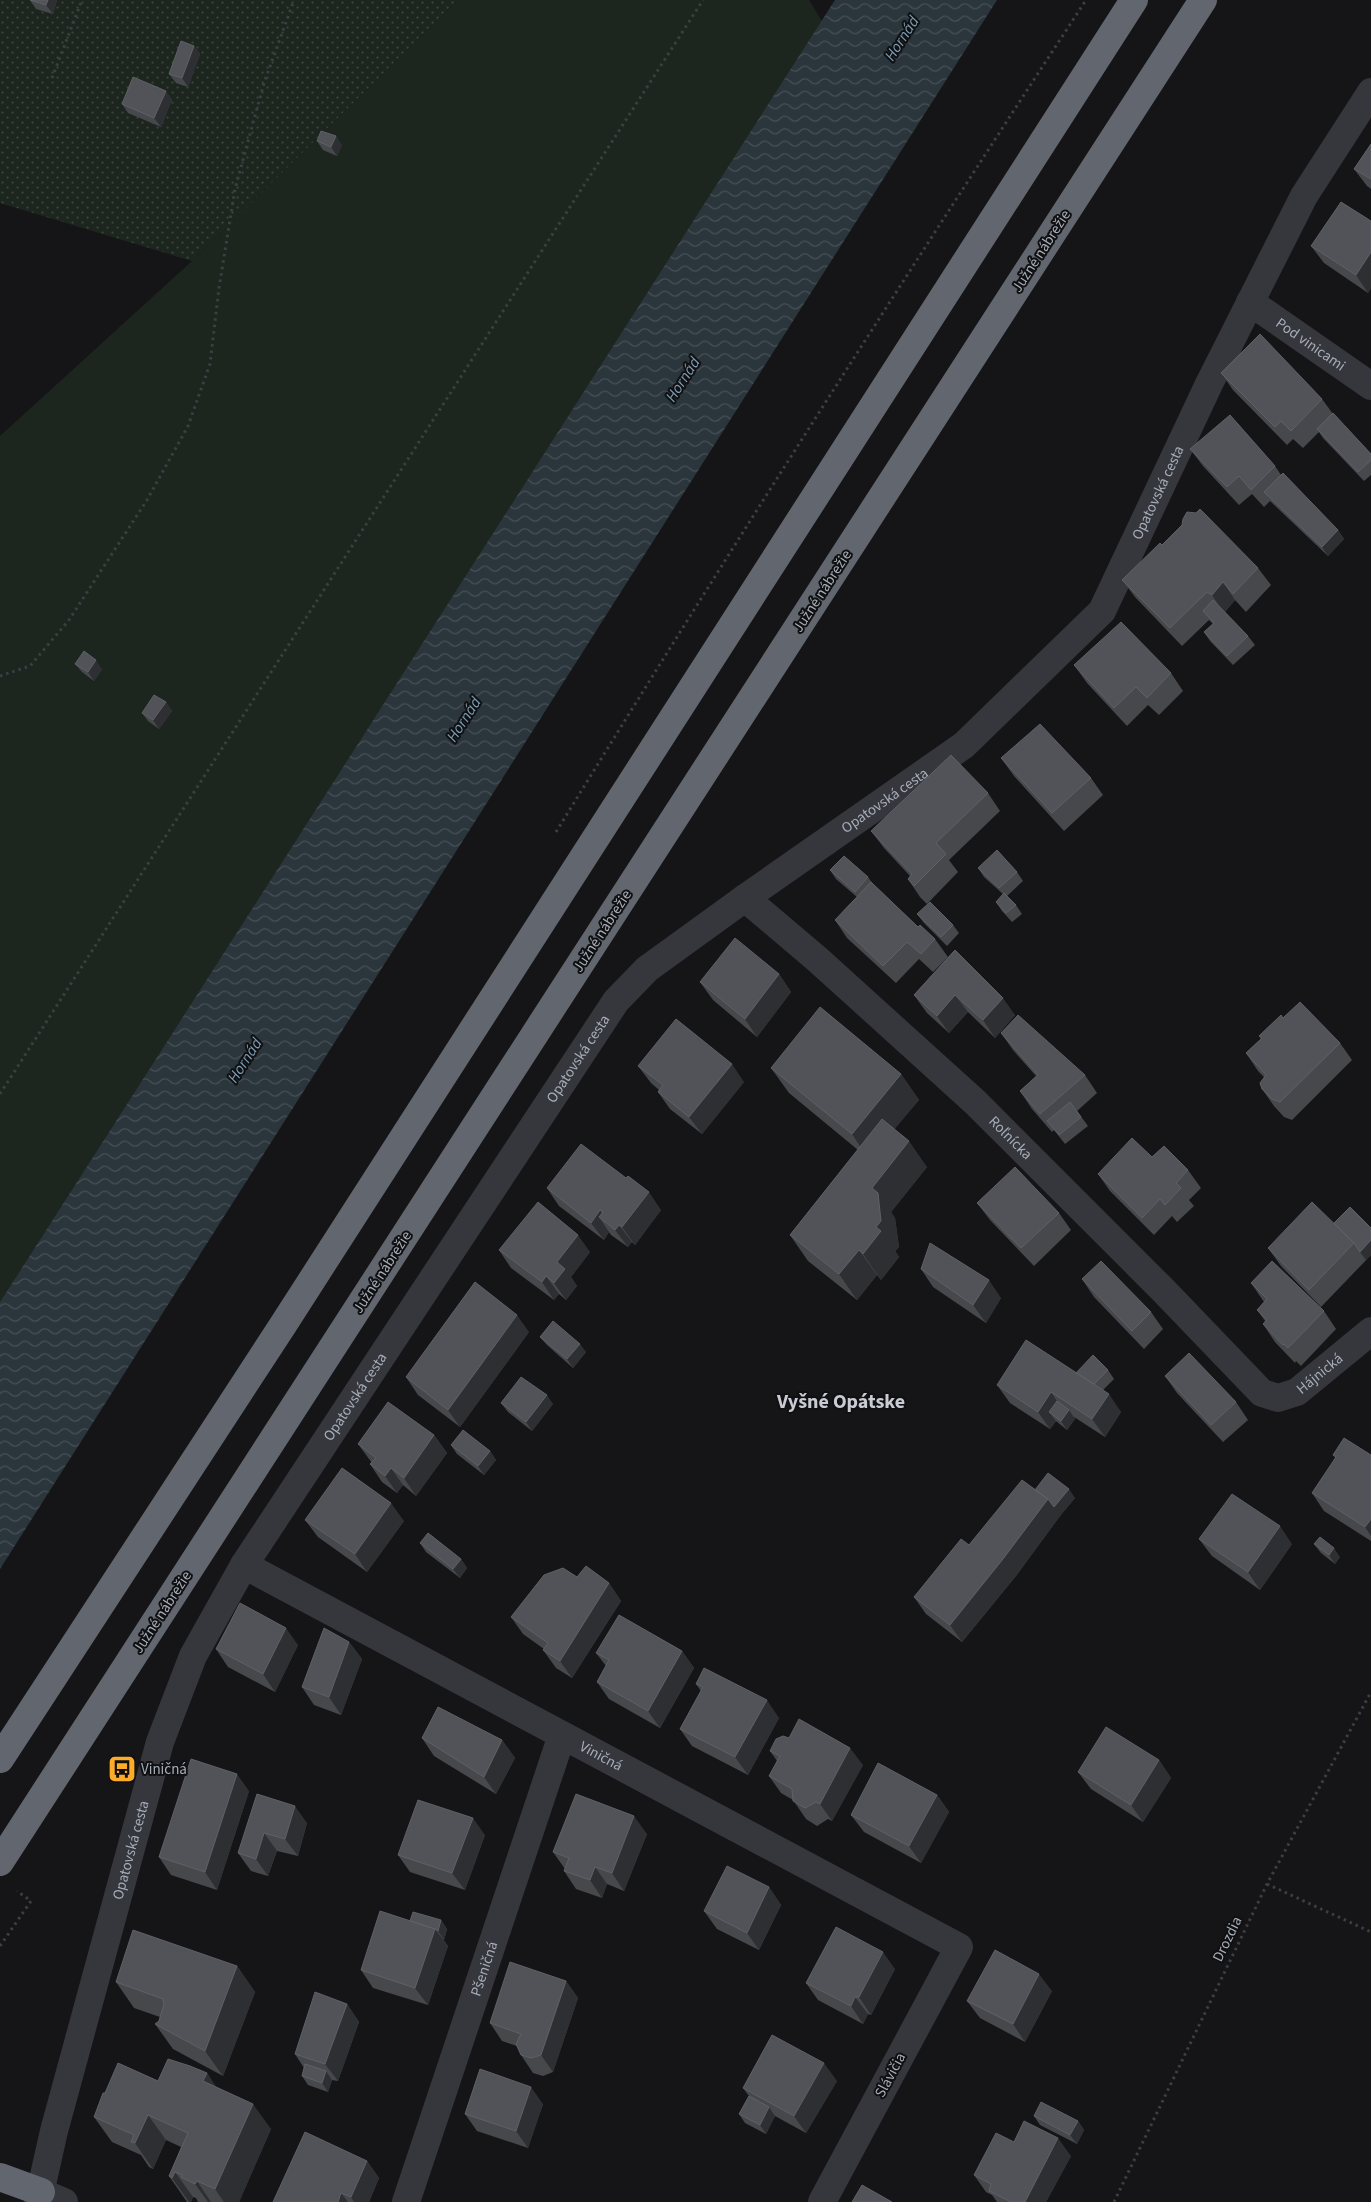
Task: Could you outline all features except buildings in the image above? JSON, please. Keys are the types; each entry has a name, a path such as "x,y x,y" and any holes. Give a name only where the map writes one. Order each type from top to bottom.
{"highway":[{"path":"0,1759 284,1325 1134,0"},
{"name":"Južné nábrežie","path":"0,1862 1203,0"},
{"path":"0,2176 48,2199"}],"street":[{"name":"Opatovská cesta","path":"48,2199 54,2131 160,1742 193,1656 244,1565 616,1001 647,969 964,745 1102,612 1209,384 1304,196 1371,92"},
{"name":"Pod vinicami","path":"1250,302 1371,386"},
{"name":"Roľnícka","path":"745,898 825,966 975,1102 1164,1291 1262,1393"},
{"name":"Hájnická","path":"1262,1393 1278,1398 1297,1392 1371,1331"},
{"name":"Viničná","path":"244,1565 959,1947"},
{"name":"Pšeničná","path":"406,2202 562,1735"},
{"name":"Slávičia","path":"822,2202 959,1947"}],"path":[{"path":"52,78 82,0"},
{"path":"0,676 30,666 69,620 147,500 188,426 210,364 219,288 235,190 264,83 294,0"},
{"path":"0,1094 703,0"},
{"name":"Drozdia","path":"1114,2202 1267,1884 1371,1692"},
{"path":"1267,1884 1371,1932"},
{"path":"0,1946 31,1901"}],"shaded area":[{"path":"0,0 458,0 192,261 0,203"},
{"path":"458,0 809,0 822,21 0,1302 0,436 192,261"}],"water":[{"name":"Hornád","path":"835,0 997,0 0,1569 0,1302"}],"place":[{"name":"Viničná","path":"122,1769"}],"district":[{"name":"Vyšné Opátske","path":"841,1401"}]}
